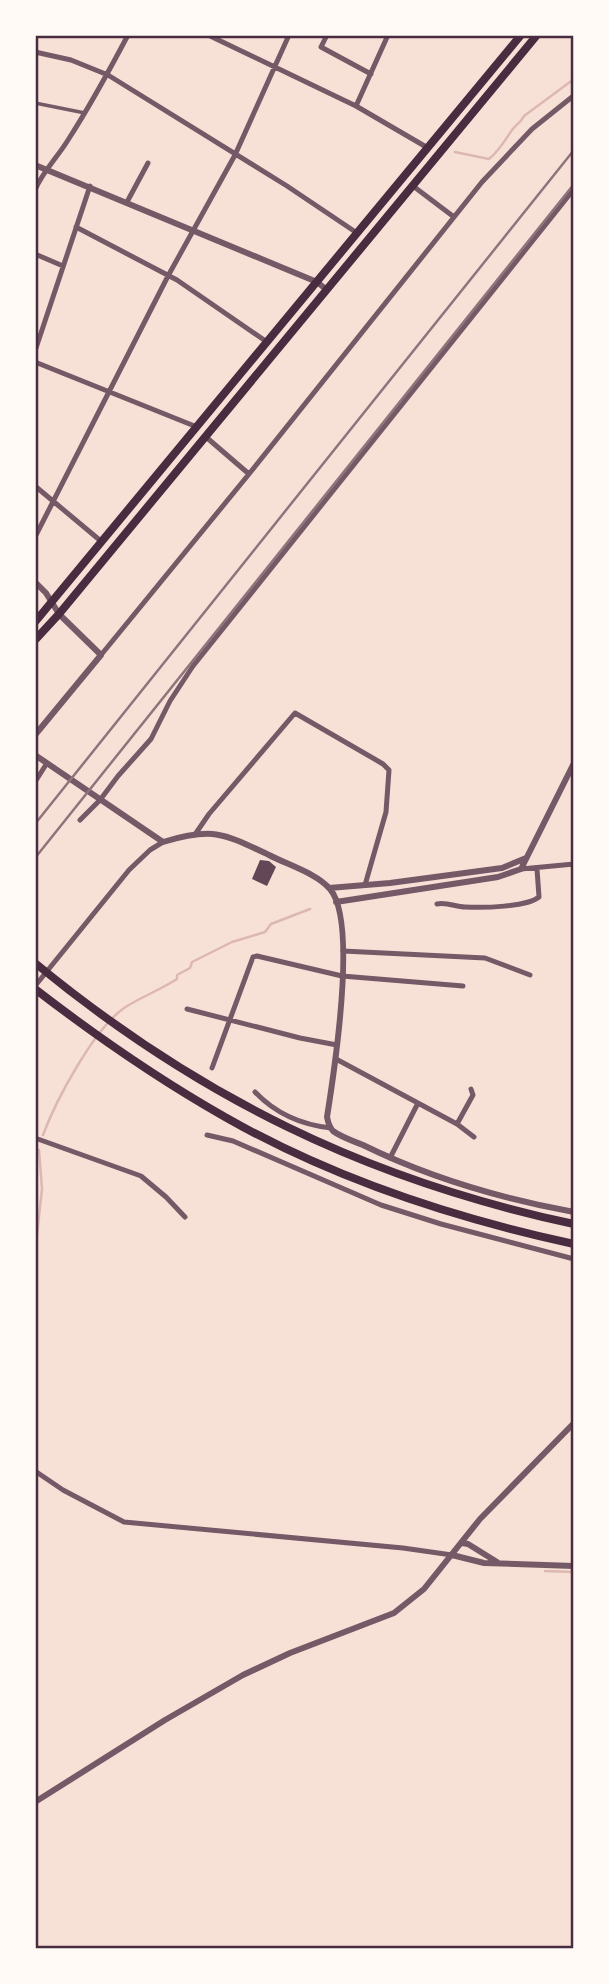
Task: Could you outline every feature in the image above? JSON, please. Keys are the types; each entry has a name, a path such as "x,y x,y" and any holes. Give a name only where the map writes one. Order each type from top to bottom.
{"main road":[{"path":"35,622 521,35"},
{"path":"35,640 537,35"},
{"path":"35,964 114,1025 213,1089 324,1144 384,1171 467,1198 574,1224"},
{"path":"35,988 100,1039 226,1118 321,1164 459,1215 574,1244"}],"street":[{"path":"35,190 46,169 56,160 86,113 128,35"},
{"path":"208,35 356,106 428,148"},
{"path":"35,537 111,393 168,276 235,155 289,35"},
{"path":"327,35 320,47 371,74"},
{"path":"356,106 388,35"},
{"path":"35,52 71,60 108,75 287,186 357,233"},
{"path":"35,734 249,474 454,217 518,143 572,97"},
{"path":"35,103 86,113"},
{"path":"127,202 148,163"},
{"path":"35,165 317,282 327,290"},
{"path":"35,351 90,186"},
{"path":"413,186 454,217"},
{"path":"80,820 151,739 170,701 193,666 574,189"},
{"path":"76,227 168,276 267,342"},
{"path":"35,254 63,266"},
{"path":"35,362 197,427"},
{"path":"206,437 249,474"},
{"path":"35,486 102,542"},
{"path":"35,582 45,591 59,614 101,655"},
{"path":"197,833 209,814 295,713 389,770 386,812 365,885"},
{"path":"35,755 163,842"},
{"path":"35,782 47,763"},
{"path":"521,869 574,763"},
{"path":"35,988 129,870 150,850 163,842 197,833 218,834 250,846 329,888 336,902 343,951 336,1059 327,1116 331,1128"},
{"path":"329,888 502,868 528,857"},
{"path":"336,902 498,877 521,869 574,864"},
{"path":"437,904 466,907 534,901 539,897 537,869"},
{"path":"343,951 485,958 530,975"},
{"path":"212,1068 253,957 342,976 463,986"},
{"path":"187,1009 337,1045"},
{"path":"336,1059 457,1124 474,1137"},
{"path":"457,1124 473,1095 471,1089"},
{"path":"256,1092 277,1111 311,1125 331,1128 390,1158 499,1195 574,1212"},
{"path":"390,1158 418,1103"},
{"path":"207,1135 233,1141 381,1205 441,1224 574,1259"},
{"path":"35,1138 141,1176 185,1217"},
{"path":"35,1802 165,1720 243,1675 394,1613 418,1595 488,1511 574,1423"},
{"path":"35,1471 63,1490 124,1522 403,1548 484,1563 574,1566"},
{"path":"461,1542 499,1563"}],"building":[{"path":"260,860 269,861 276,867 267,886 252,879"}],"waterway":[{"path":"455,152 489,159 524,116 574,79"},
{"path":"43,1135 66,1085 112,1018 124,1008 177,979 177,975 190,968 192,962 232,942 265,932 271,924 310,909"},
{"path":"35,1253 42,1189 39,1150"},
{"path":"545,1571 574,1572"}],"railway":[{"path":"35,824 574,150"},
{"path":"35,858 574,184"}]}
